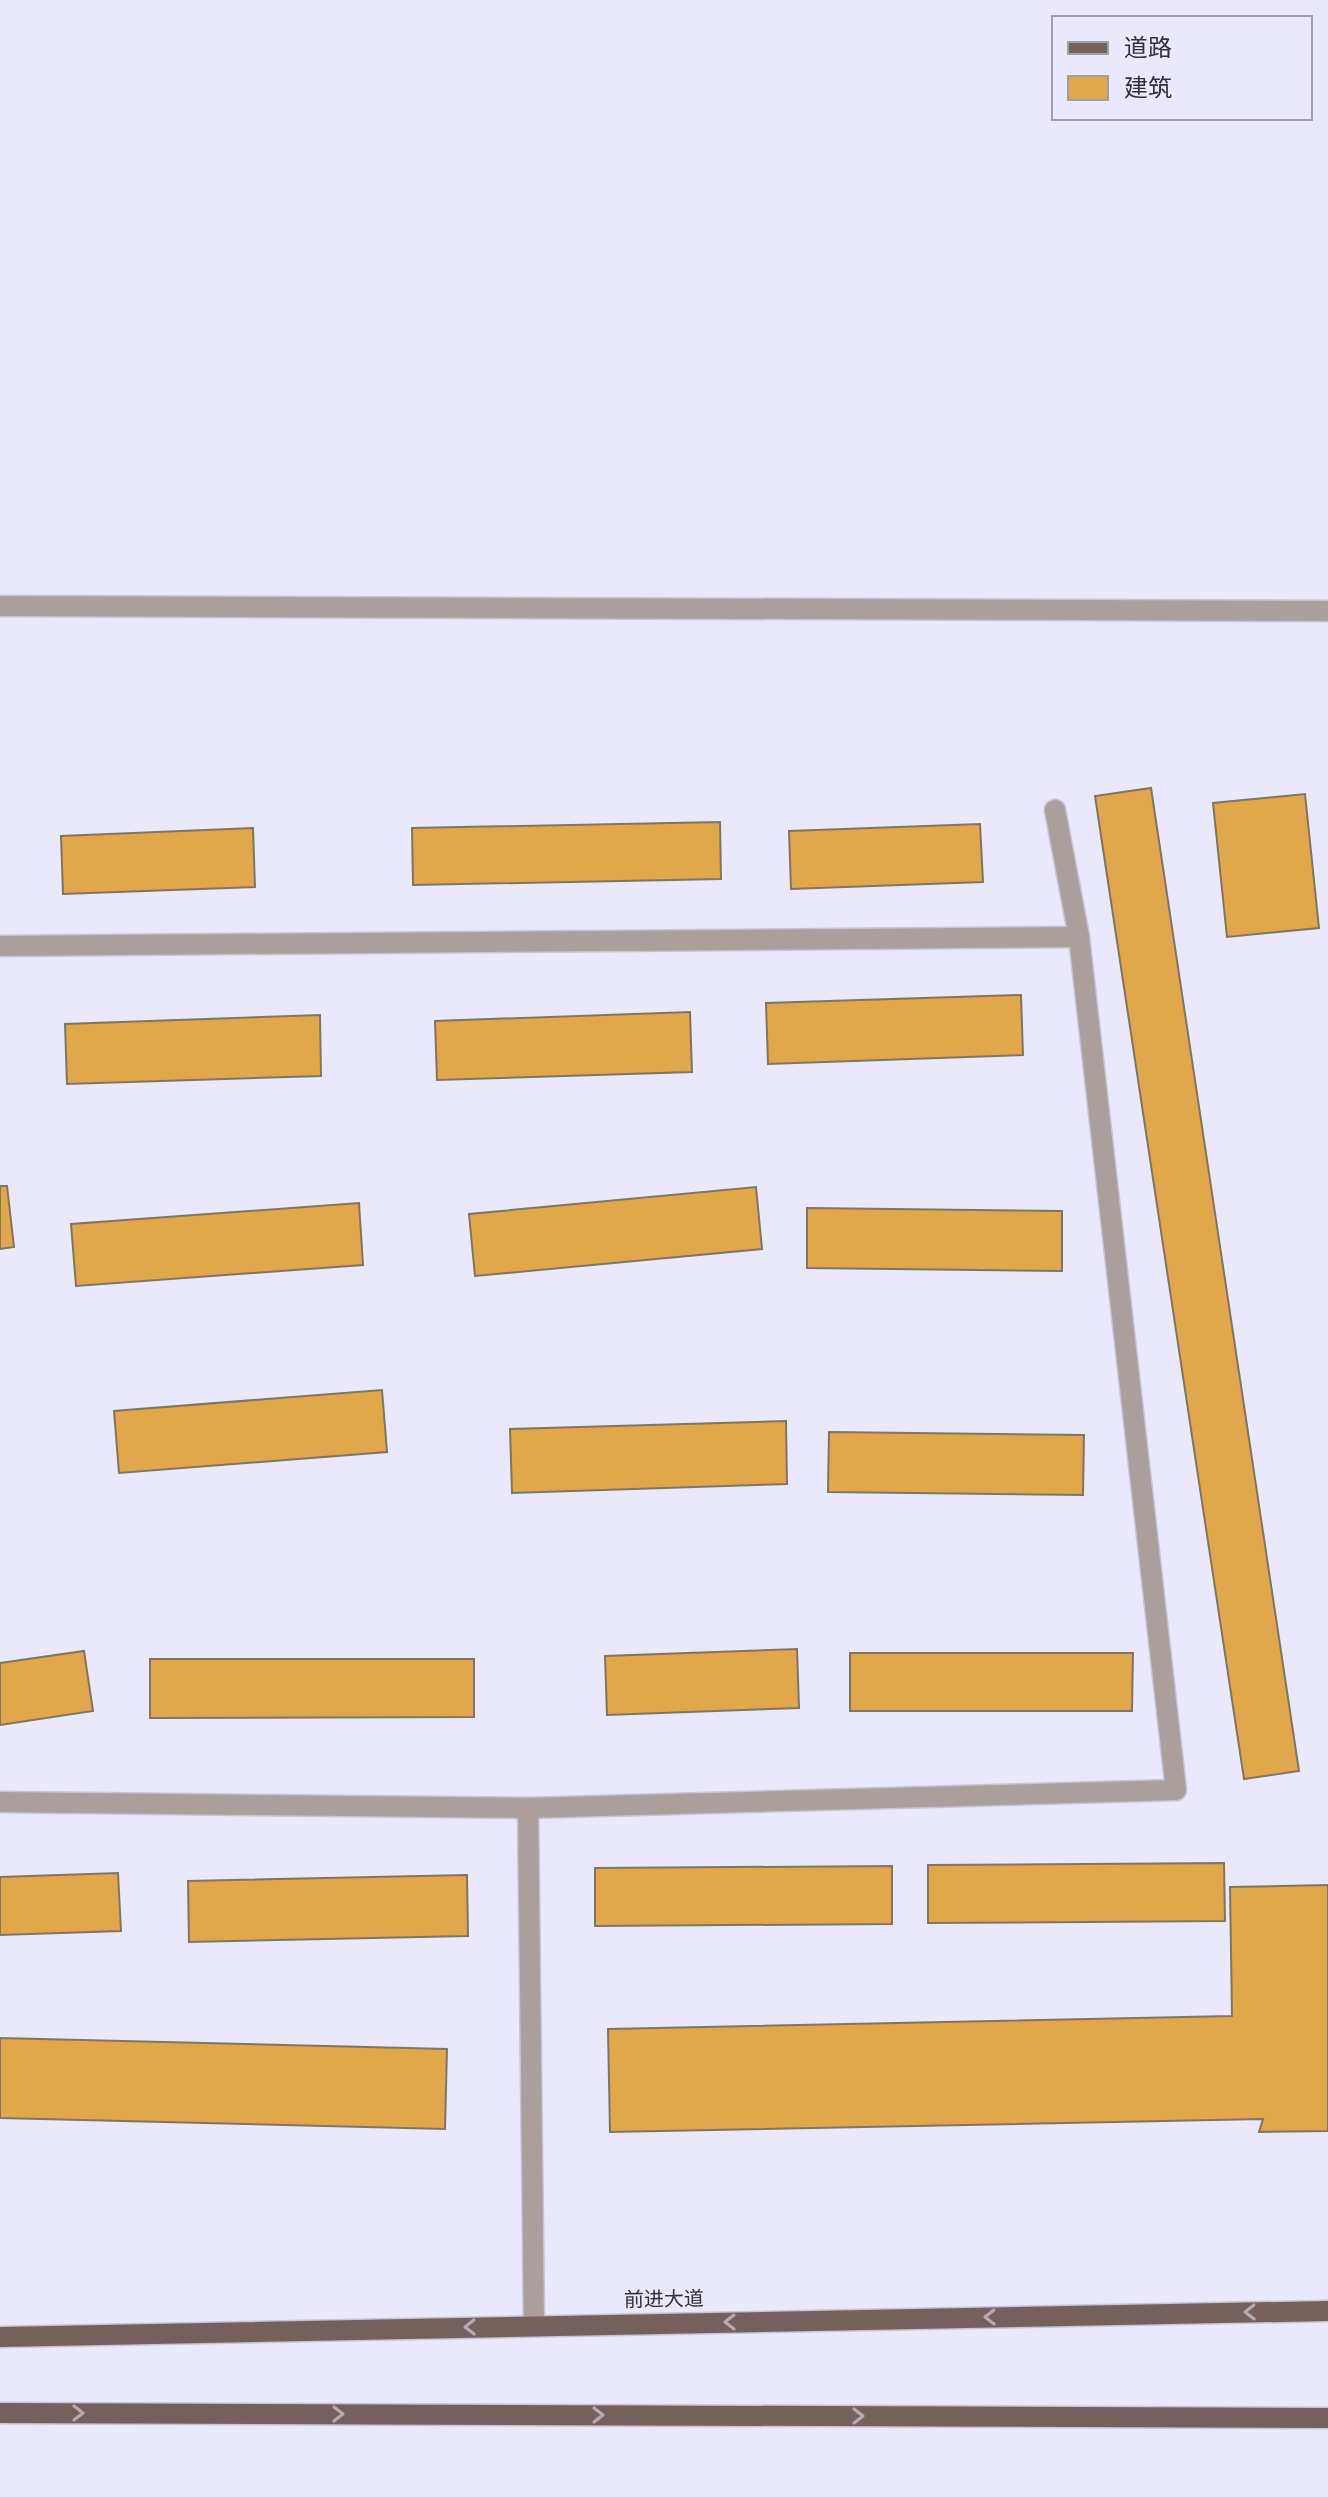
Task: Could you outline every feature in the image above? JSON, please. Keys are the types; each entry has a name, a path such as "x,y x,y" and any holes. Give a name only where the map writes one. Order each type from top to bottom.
{"main road":[{"name":"前进大道","path":"0,2337 1328,2311"},
{"path":"0,2413 1328,2418"}],"street":[{"path":"0,606 1328,611"},
{"path":"0,1802 528,1808 1176,1790 1079,937 1055,810"},
{"path":"0,946 1079,937"},
{"path":"528,1808 534,2326"}],"building":[{"path":"1151,788 1299,1771 1244,1779 1095,796"},
{"path":"1305,794 1319,928 1227,937 1213,803"},
{"path":"720,822 721,879 413,885 412,828"},
{"path":"980,824 983,882 791,889 789,831"},
{"path":"253,828 255,887 63,894 61,836"},
{"path":"1021,995 1023,1055 768,1064 766,1003"},
{"path":"690,1012 692,1072 437,1080 435,1021"},
{"path":"320,1015 321,1076 67,1084 65,1024"},
{"path":"0,1186 7,1186 14,1247 0,1249"},
{"path":"756,1187 762,1249 475,1276 469,1214"},
{"path":"359,1203 363,1265 76,1286 71,1224"},
{"path":"807,1208 1062,1211 1062,1271 807,1268"},
{"path":"382,1390 387,1452 119,1473 114,1411"},
{"path":"786,1421 787,1484 512,1493 510,1429"},
{"path":"829,1432 1084,1435 1083,1495 828,1492"},
{"path":"797,1649 799,1708 607,1715 605,1656"},
{"path":"84,1651 93,1711 0,1725 0,1663"},
{"path":"850,1653 1133,1653 1132,1711 850,1711"},
{"path":"150,1659 474,1659 474,1717 150,1718"},
{"path":"1224,1863 1225,1921 928,1923 928,1865"},
{"path":"892,1866 892,1924 595,1926 595,1868"},
{"path":"118,1873 121,1931 0,1935 0,1877"},
{"path":"467,1875 468,1936 189,1942 188,1881"},
{"path":"1328,1885 1328,2131 1259,2132 1263,2119 610,2132 608,2029 1232,2016 1230,1887"},
{"path":"0,2038 447,2049 445,2129 0,2118"}]}
